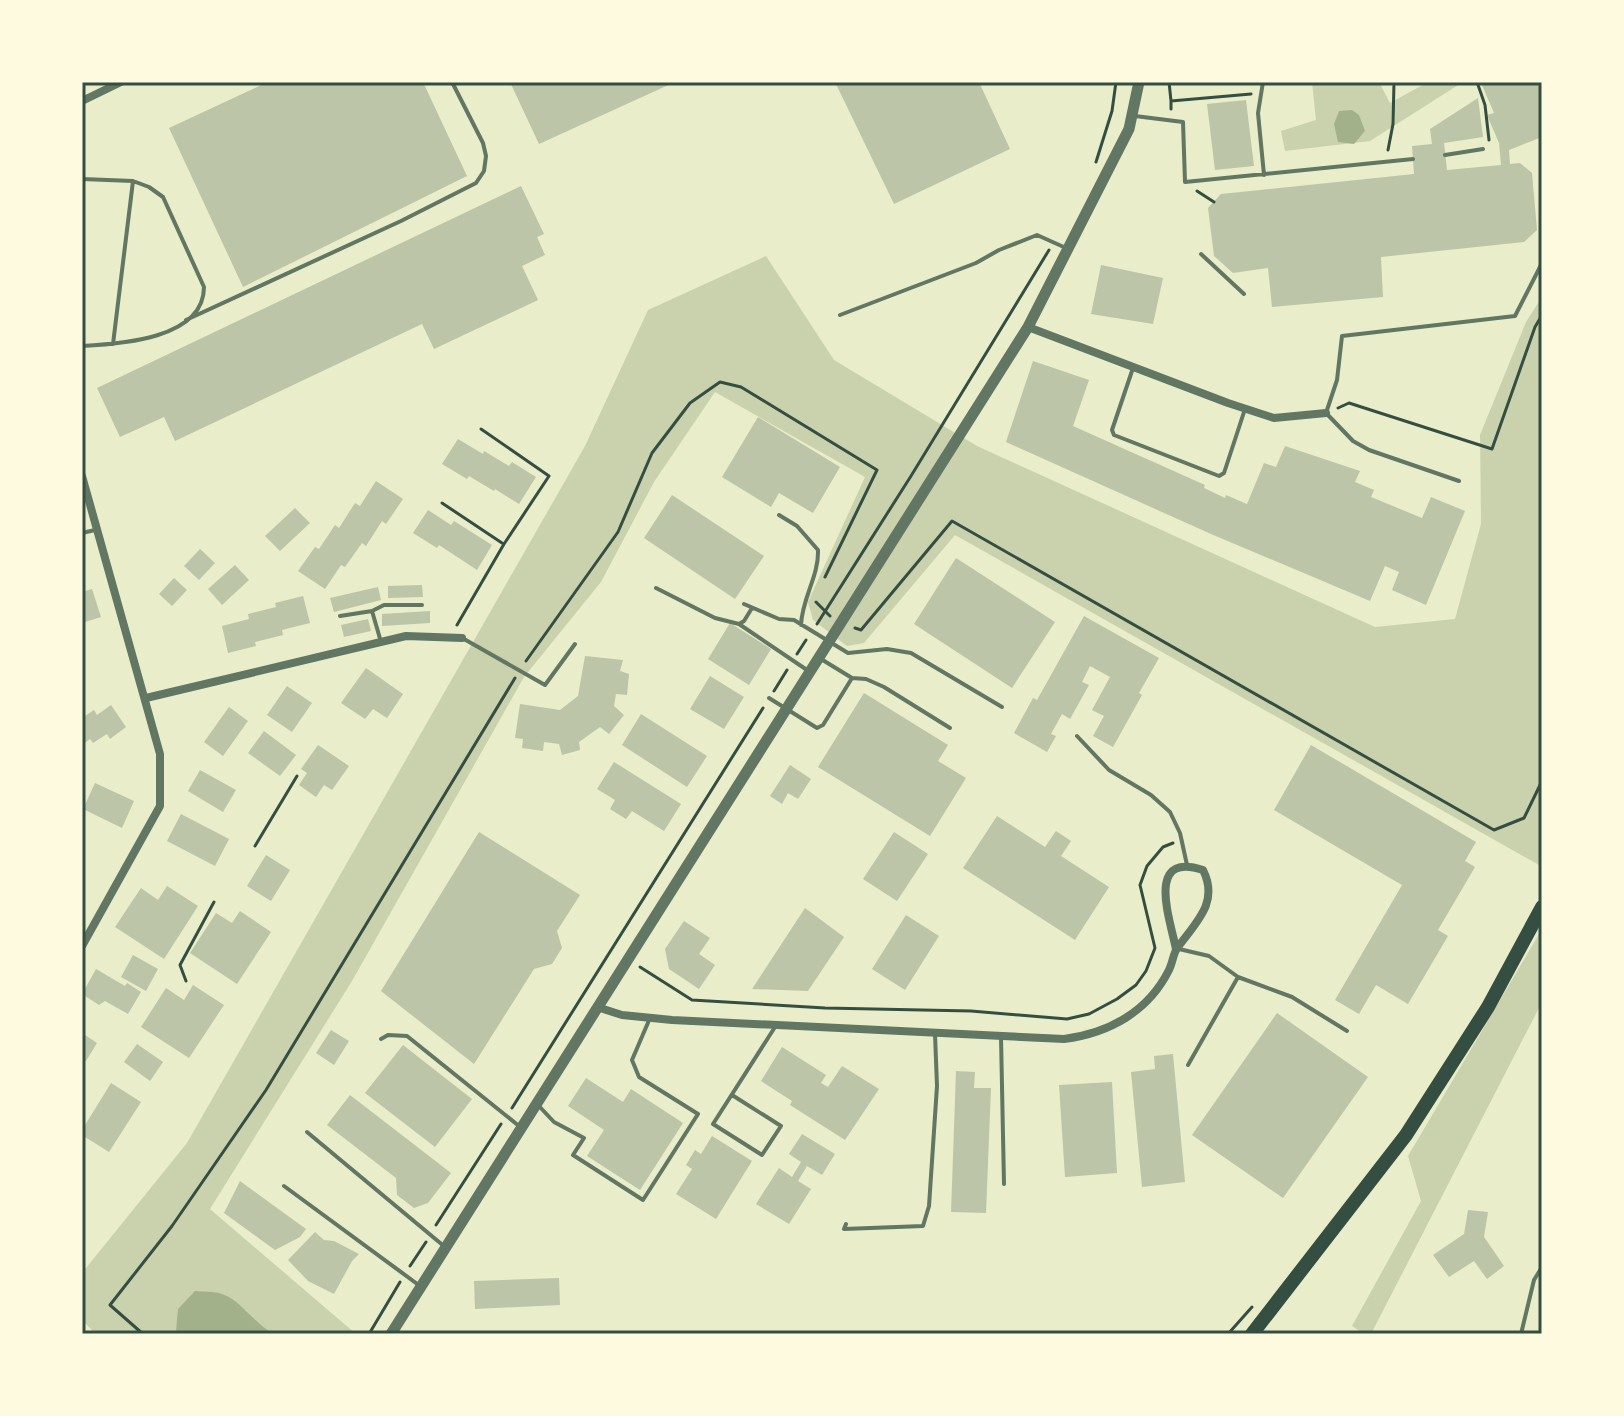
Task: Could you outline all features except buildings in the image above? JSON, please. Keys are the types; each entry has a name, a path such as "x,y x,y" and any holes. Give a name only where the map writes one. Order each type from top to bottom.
{"main road":[{"path":"1252,1334 1406,1135 1488,1007 1542,907"}],"street":[{"path":"82,101 121,82"},
{"path":"391,1334 1028,327 1129,129 1139,82"},
{"path":"1028,327 1274,418 1326,413"},
{"path":"82,476 160,754 160,806 82,946"},
{"path":"146,698 406,636 451,635 462,638"},
{"path":"597,1007 622,1015 650,1018 1001,1037 1064,1039 1091,1035 1116,1025 1151,997 1169,969 1176,949 1193,930 1209,899 1210,884 1203,870 1187,865 1174,869 1165,881 1164,893 1176,949"}],"lane":[{"path":"186,320 476,183 484,171 486,156 483,143 452,82"},
{"path":"1263,82 1258,113 1264,175"},
{"path":"1133,115 1183,122 1185,182 1413,159"},
{"path":"1445,155 1483,149"},
{"path":"82,179 133,181 163,197 204,287 204,300 194,314 170,331 113,344 82,346"},
{"path":"113,344 133,181"},
{"path":"840,315 976,263 1037,235 1068,249"},
{"path":"1201,254 1244,294"},
{"path":"1459,481 1369,450 1353,441 1326,413 1337,380 1342,336 1515,316 1542,263"},
{"path":"1134,367 1112,430 1114,435 1219,476 1224,473 1245,409"},
{"path":"779,515 797,526 818,550 818,565 801,608 801,625"},
{"path":"82,533 97,529"},
{"path":"656,588 715,618 739,624 810,672"},
{"path":"744,604 779,619 794,620 848,653 887,649 911,653 1002,707"},
{"path":"340,616 372,611 384,605 422,605"},
{"path":"739,624 752,608"},
{"path":"372,611 381,642"},
{"path":"462,638 545,685 575,644"},
{"path":"819,658 852,678 866,679 884,687 950,728"},
{"path":"769,698 817,728 823,725 852,678"},
{"path":"1077,736 1109,770 1170,812 1180,833 1187,865"},
{"path":"1176,949 1209,956 1238,977 1292,997 1347,1031"},
{"path":"1188,1065 1238,977"},
{"path":"536,1103 554,1122 584,1138 573,1155 643,1200 698,1114 639,1077 632,1060 650,1018"},
{"path":"732,1095 781,1126 762,1155 713,1124 776,1025"},
{"path":"846,1224 844,1229 923,1226 929,1206 937,1086 935,1034"},
{"path":"381,1039 388,1035 407,1036 521,1127"},
{"path":"1001,1037 1004,1184"},
{"path":"307,1132 447,1249"},
{"path":"284,1186 422,1288"},
{"path":"1521,1334 1534,1280 1542,1267"}],"path":[{"path":"1093,168 1112,111 1116,82"},
{"path":"1169,82 1171,121"},
{"path":"1385,163 1393,124 1394,82"},
{"path":"1477,82 1485,105 1489,143 1483,149"},
{"path":"1171,101 1263,93"},
{"path":"369,1334 911,476 1054,242"},
{"path":"1326,413 1349,403 1492,449 1542,315"},
{"path":"143,1334 110,1305 172,1226 266,1090 520,671 618,532 652,453 690,403 720,382 741,387 877,470 821,587"},
{"path":"451,635 504,544 549,476 481,429"},
{"path":"442,503 504,544"},
{"path":"861,630 952,521 1494,830 1524,818 1542,781"},
{"path":"255,846 297,776"},
{"path":"610,948 692,1000 825,1008 971,1011 1067,1019 1089,1014 1117,999 1136,985 1146,971 1155,948 1140,885 1147,866 1163,847 1181,844"},
{"path":"186,981 180,965 214,902"},
{"path":"1228,1334 1255,1303"}],"shaded area":[{"path":"1312,82 1379,82 1390,103 1428,82 1463,82 1370,141 1285,151 1281,131 1316,120"},
{"path":"1352,110 1359,115 1365,131 1354,144 1338,142 1334,124 1339,111"},
{"path":"766,256 834,360 977,446 1375,627 1455,619 1481,524 1480,435 1526,322 1542,297 1542,860 1539,865 955,535 864,643 847,646 813,620 808,602 865,477 715,392 654,482 601,582 524,677 352,981 210,1209 356,1334 275,1334 259,1327 246,1310 176,1331 179,1334 96,1334 82,1320 82,1273 187,1143 585,446 648,310"},
{"path":"1542,929 1542,1002 1371,1334 1364,1334 1352,1326 1421,1201 1408,1156"},
{"path":"195,1291 216,1292 229,1297 275,1334 179,1334 176,1331 178,1309"}]}
